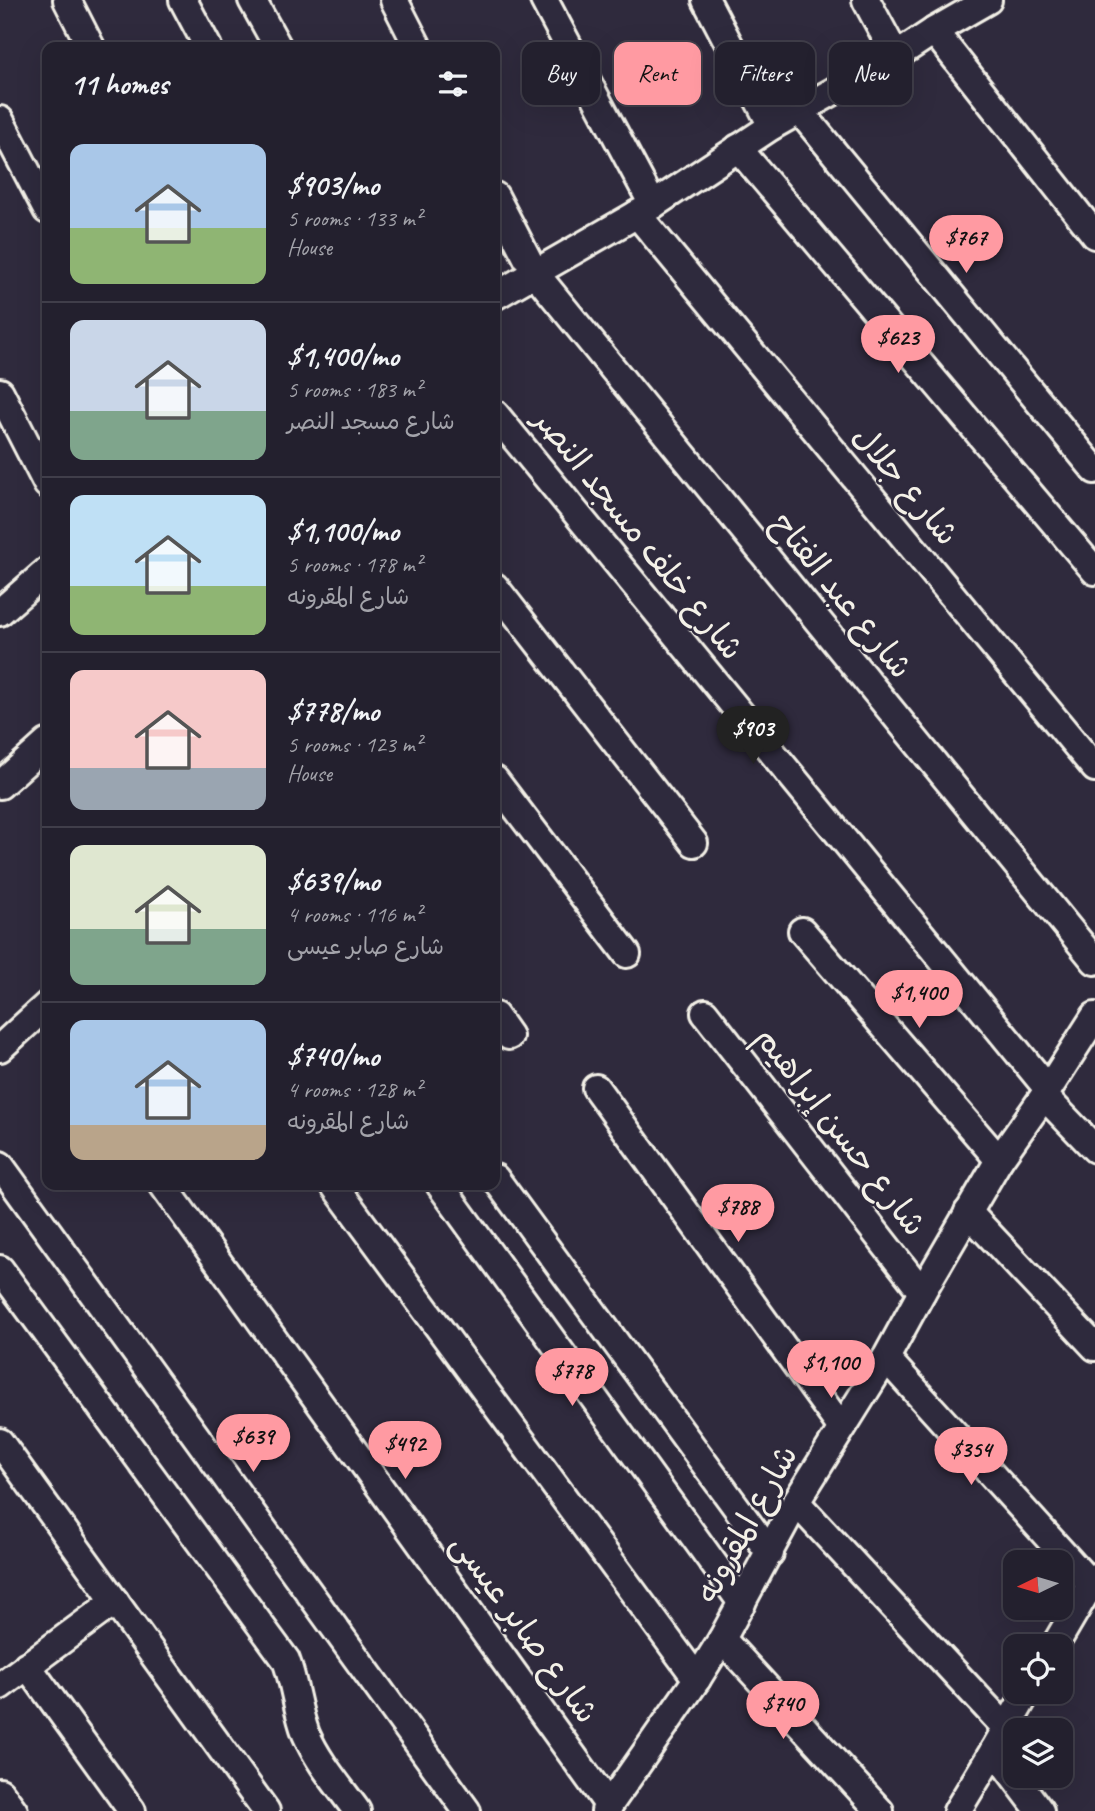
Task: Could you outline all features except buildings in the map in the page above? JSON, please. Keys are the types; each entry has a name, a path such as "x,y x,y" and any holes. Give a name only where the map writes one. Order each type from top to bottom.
{"street":[{"path":"66,0 88,42"},
{"path":"183,0 205,42"},
{"path":"253,0 275,42"},
{"path":"394,0 415,42"},
{"name":"شارع جلال","path":"544,0 645,209 1095,768"},
{"path":"706,0 772,126"},
{"path":"866,0 889,42"},
{"path":"912,46 988,0"},
{"path":"934,31 1095,235"},
{"path":"500,293 645,209 772,126 829,94"},
{"path":"800,110 1095,470"},
{"path":"0,120 42,200"},
{"path":"738,148 1095,571"},
{"name":"شارع عبد الفتاح","path":"500,206 535,273 1095,961"},
{"path":"0,392 8,430 42,477"},
{"name":"شارع خلف مسجد النصر","path":"500,420 1095,1150"},
{"path":"0,612 42,575"},
{"path":"500,593 694,843"},
{"path":"0,785 42,747"},
{"path":"500,787 627,954"},
{"path":"802,931 999,1160"},
{"name":"شارع حسن إبراهيم","path":"705,1013 922,1292"},
{"path":"0,1048 42,1016"},
{"name":"شارع المقرونه","path":"607,1808 722,1639 796,1502 886,1358 999,1160 1095,1016"},
{"path":"596,1088 841,1427"},
{"path":"0,1165 467,1811"},
{"path":"500,1185 770,1553"},
{"name":"شارع صابر عيسى","path":"167,1190 607,1808"},
{"path":"338,1190 697,1679"},
{"path":"444,1190 742,1603"},
{"path":"968,1212 1095,1347"},
{"path":"0,1269 286,1660 305,1731 316,1755 357,1811"},
{"path":"886,1358 1094,1583 1062,1634"},
{"path":"0,1443 266,1811"},
{"path":"796,1502 1000,1739 1040,1811"},
{"path":"0,1686 115,1601"},
{"path":"722,1639 880,1811"},
{"path":"27,1665 132,1811"},
{"path":"957,1811 1020,1704"},
{"path":"0,1792 14,1811"}]}
